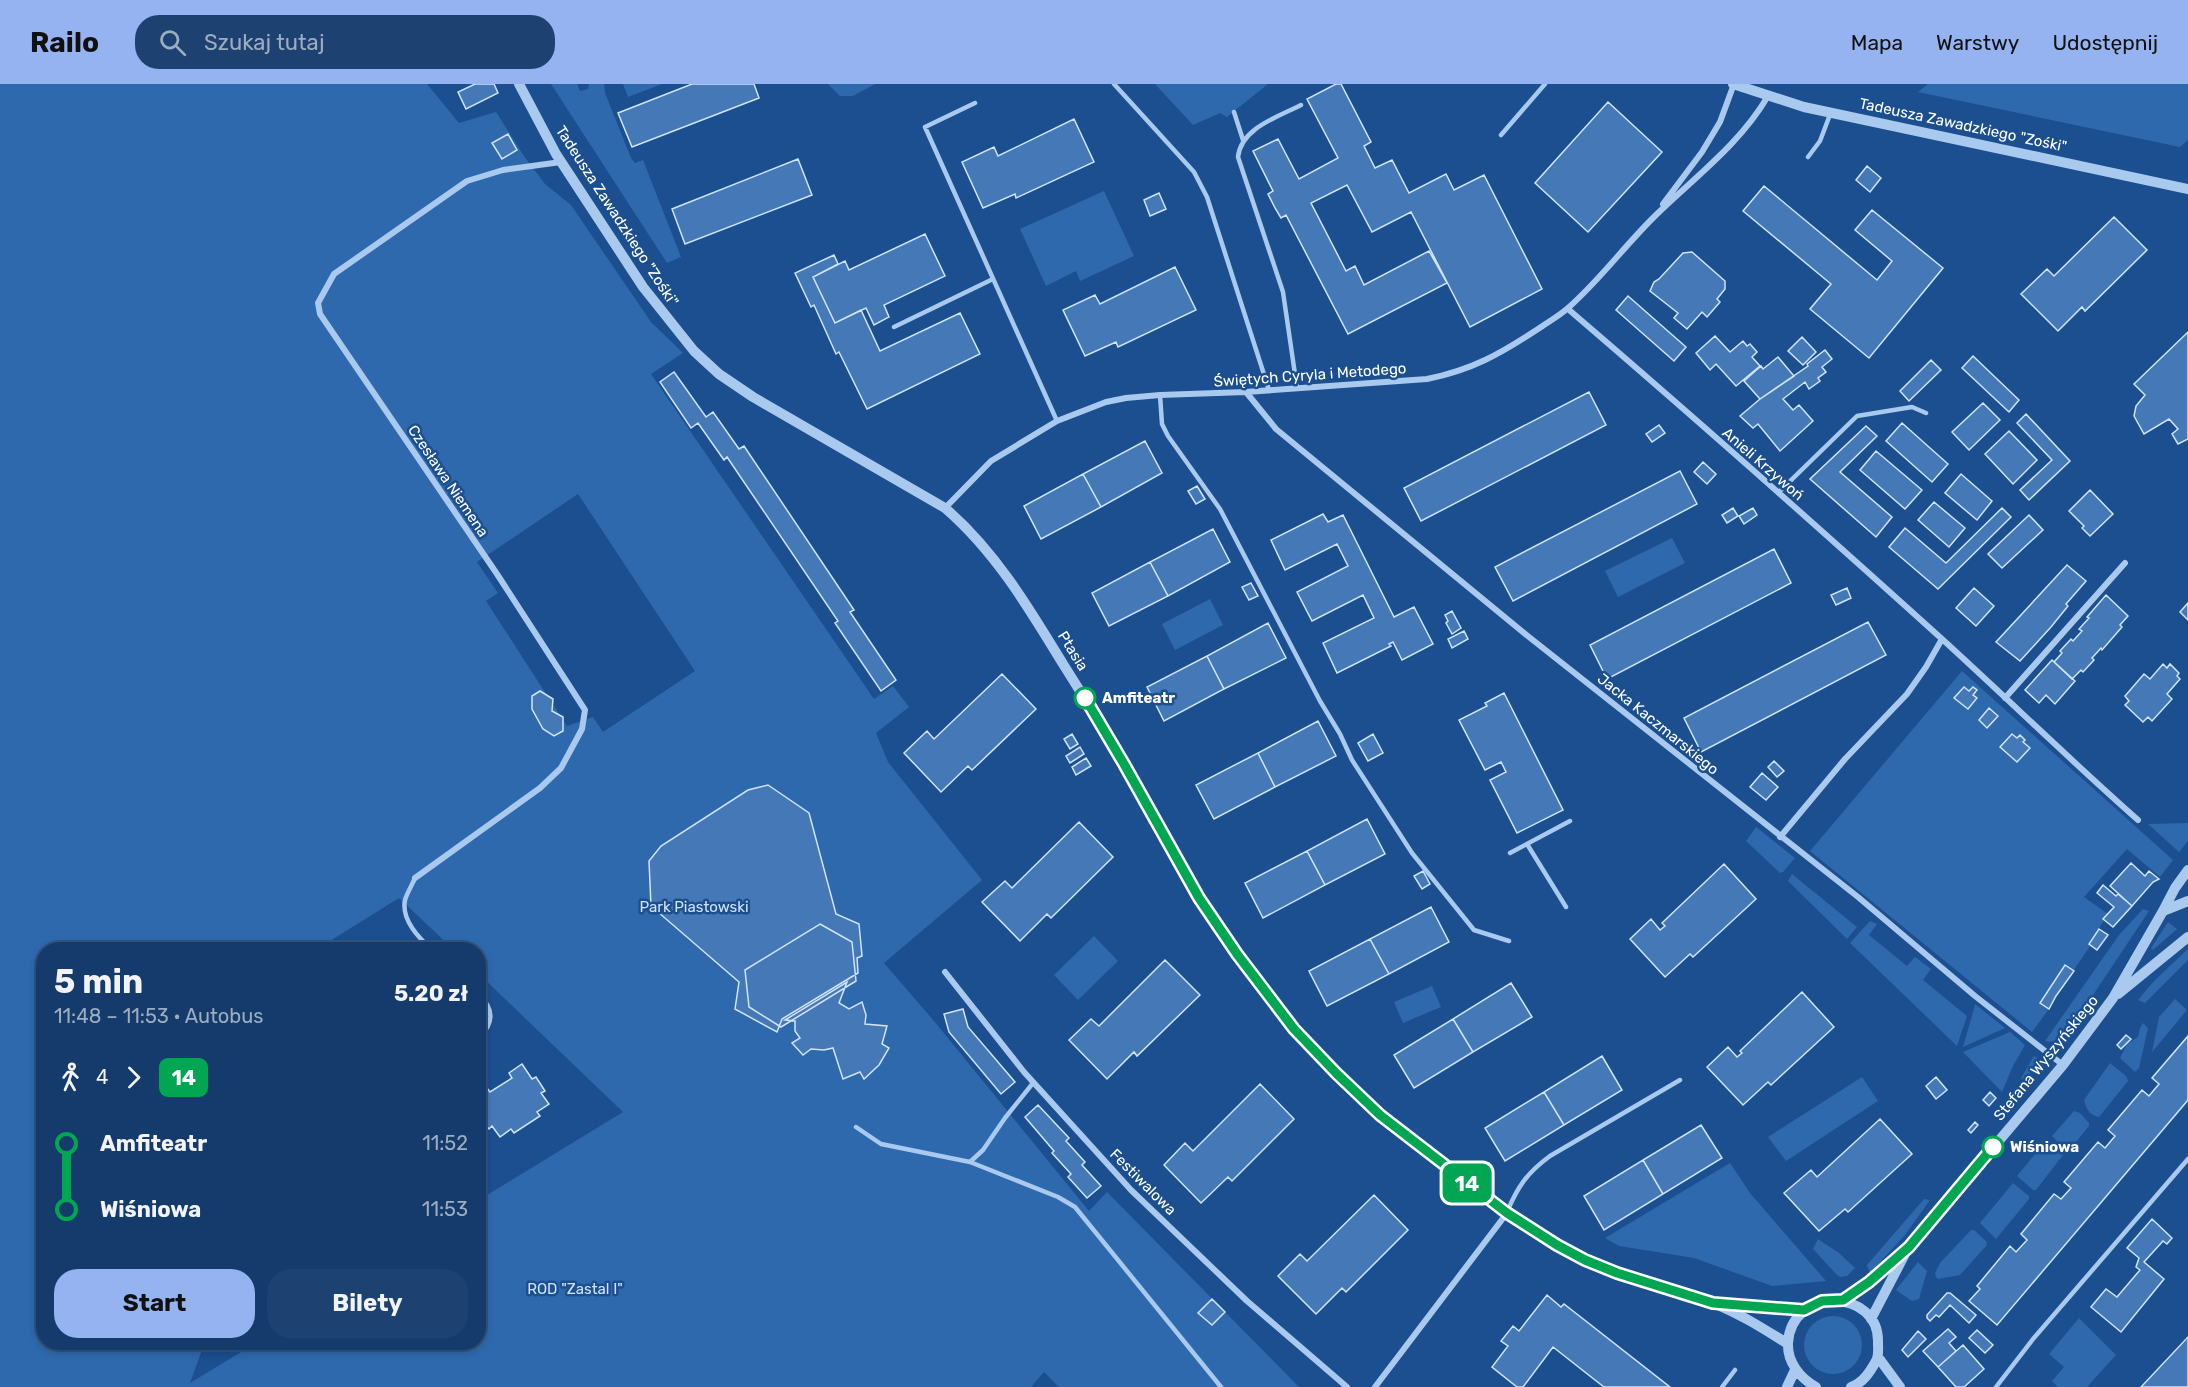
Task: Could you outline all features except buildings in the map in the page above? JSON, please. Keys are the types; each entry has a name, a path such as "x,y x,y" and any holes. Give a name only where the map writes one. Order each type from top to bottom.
{"street":[{"name":"Tadeusza Zawadzkiego \"Zośki\"","path":"519,84 561,162 643,287 694,351 719,374 753,397 945,508"},
{"name":"Tadeusza Zawadzkiego \"Zośki\"","path":"1733,84 1768,96 1831,112 2188,189"},
{"path":"1654,217 1702,152 1720,122 1733,84"},
{"path":"1654,217 1739,137 1768,96"},
{"name":"Czesława Niemena","path":"416,878 540,788 561,768 582,729 585,710 497,574 320,314 318,303 334,274 467,181 503,170 561,162"},
{"name":"Świętych Cyryla i Metodego","path":"945,508 991,461 1057,421 1106,402 1160,395 1246,392 1427,380 1483,363 1568,309 1654,217"},
{"name":"Anieli Krzywoń","path":"1568,309 1941,639 2082,771 2138,820"},
{"name":"Jacka Kaczmarskiego","path":"1246,392 1276,429 1523,631 1858,897 1975,996 2063,1065"},
{"name":"Ptasia","path":"945,508 967,526 988,550 1029,609 1124,764 1199,898 1237,954 1294,1029 1336,1073 1380,1115 1507,1213 1557,1245 1617,1273 1713,1303 1761,1327 1788,1344"},
{"path":"2006,698 2125,563"},
{"path":"1780,837 1845,759 1907,694 1926,667 1941,639"},
{"name":"Stefana Wyszyńskiego","path":"1843,1300 1869,1282 1909,1247 2063,1065 2113,998 2175,888 2188,870"},
{"path":"2163,911 2188,901"},
{"name":"Stefana Wyszyńskiego","path":"2113,998 2188,937"},
{"name":"Festiwalowa","path":"945,972 1033,1083 1131,1190 1247,1300 1347,1387"},
{"path":"1375,1387 1507,1213"},
{"name":"Stefana Wyszyńskiego","path":"1871,1319 1909,1247"},
{"path":"1816,1387 1804,1380 1795,1370 1788,1344 1792,1326 1804,1310 1822,1301 1843,1300 1858,1306 1871,1319 1879,1336 1878,1357 1870,1373 1853,1387"},
{"name":"Ptasia","path":"1713,1303 1804,1310"},
{"path":"1878,1357 1900,1387"},
{"path":"1787,1387 1795,1370"}],"lane":[{"path":"1114,84 1194,172 1201,183 1269,390"},
{"path":"1501,135 1545,84"},
{"path":"975,103 925,127 1057,421"},
{"path":"1297,388 1283,292 1238,157 1239,145 1243,140 1262,125 1301,105"},
{"path":"1234,112 1243,140"},
{"path":"1808,157 1820,141 1831,112"},
{"path":"894,327 993,279"},
{"path":"1160,395 1162,424 1168,436 1220,509 1352,760 1412,853 1474,930 1509,941"},
{"path":"1778,493 1857,416 1912,407 1926,413"},
{"path":"1510,853 1570,821"},
{"path":"1527,844 1566,907"},
{"path":"416,878 405,902 408,921 423,942"},
{"path":"486,1004 490,1009 491,1022 486,1032"},
{"path":"1507,1213 1516,1190 1535,1167 1680,1080"},
{"path":"970,1162 983,1150 1033,1083"},
{"path":"856,1127 881,1144 970,1162 1058,1197 1076,1207 1221,1387"},
{"path":"1996,1387 2033,1339 2188,1159"},
{"path":"1722,1387 1735,1370"}],"green space":[{"path":"0,84 427,84 459,123 496,112 545,184 571,205 651,322 683,353 651,374 874,699 893,686 909,707 876,733 888,762 982,880 884,963 1089,1211 1107,1192 1299,1387 1059,1387 1044,1372 1031,1387 0,1387","holes":["578,494 695,671 603,732 593,717 567,726 486,601 498,593 477,562"]},
{"path":"551,84 577,84 580,91 588,89 589,84 604,84 605,93 631,158 635,163 643,160 681,257 667,263"},
{"path":"623,84 662,84 628,97"},
{"path":"828,84 875,84 853,96 840,96"},
{"path":"1155,84 1268,84 1227,117 1220,113 1193,125"},
{"path":"1928,84 2188,84 2188,140 2180,147 1918,92"},
{"path":"1104,191 1134,256 1080,281 1076,271 1046,286 1020,229"},
{"path":"1672,538 1685,563 1618,597 1605,571"},
{"path":"1210,599 1223,625 1175,650 1162,624"},
{"path":"1962,671 2173,860 2160,877 2127,849 2084,897 2108,914 2073,971 2065,966 2040,1003 2049,1009 2032,1032 1810,851"},
{"path":"2188,823 2188,841 2179,852 2148,824"},
{"path":"1756,827 1795,858 1783,872 1780,873 1746,841"},
{"path":"1792,874 1857,927 1847,939 1788,881"},
{"path":"2143,909 2149,911 2065,1037 2053,1042 2045,1041 2119,935"},
{"path":"1870,921 1877,924 1869,935 1907,966 1915,957 1931,969 1923,980 1967,1016 1957,1046 1850,943"},
{"path":"2168,922 2177,929 2153,950 2151,948"},
{"path":"1094,936 1118,961 1078,1000 1054,975"},
{"path":"2188,949 2188,960 2145,1003 2138,1000 2154,981"},
{"path":"1432,986 1441,1007 1403,1023 1394,1002"},
{"path":"2175,999 2187,1010 2152,1052 2159,1017"},
{"path":"1975,1005 2005,1028 1963,1047"},
{"path":"2143,1023 2148,1028 2139,1068 2135,1072 2120,1058 2127,1044 2138,1037"},
{"path":"2010,1032 2025,1045 2002,1092 1963,1052"},
{"path":"2034,1056 2037,1058 2038,1065 2024,1081 2021,1078"},
{"path":"2110,1063 2126,1076 2128,1081 2099,1117 2089,1111 2084,1100"},
{"path":"1862,1077 1878,1101 1786,1161 1768,1137"},
{"path":"2074,1111 2080,1113 2089,1126 2068,1152 2052,1136"},
{"path":"2048,1142 2063,1155 2036,1190 2033,1190 2017,1176 2044,1143"},
{"path":"1730,1163 1750,1193 1826,1281 1772,1286 1694,1258 1619,1246 1605,1238"},
{"path":"2013,1183 2029,1196 2029,1199 1996,1239 1980,1223"},
{"path":"1924,1199 1930,1200 1905,1235 1870,1273 1867,1265"},
{"path":"1971,1230 1987,1242 1986,1246 1960,1275 1938,1279 1935,1273 1940,1263"},
{"path":"1818,1239 1839,1253 1855,1268 1847,1276 1837,1275 1813,1249"},
{"path":"1918,1262 1927,1271 1919,1299 1912,1301 1896,1290"},
{"path":"1833,1316 1849,1321 1857,1329 1862,1345 1857,1361 1849,1369 1833,1374 1817,1369 1809,1361 1804,1345 1809,1329 1817,1321"},
{"path":"2079,1318 2116,1355 2087,1387 2058,1387 2052,1381 2064,1367 2049,1354"}],"bus line":[{"name":"14","path":"1085,698 1199,898 1237,954 1294,1029 1380,1115 1507,1213 1585,1260 1617,1273 1713,1303 1804,1310 1822,1301 1843,1300 1869,1282 1909,1247 1993,1147"}],"place":[{"name":"Amfiteatr","path":"1085,698"},
{"name":"Wiśniowa","path":"1993,1147"}],"park label":[{"name":"Park Piastowski","path":"694,907"},
{"name":"ROD \"Zastal I\"","path":"575,1289"}]}
